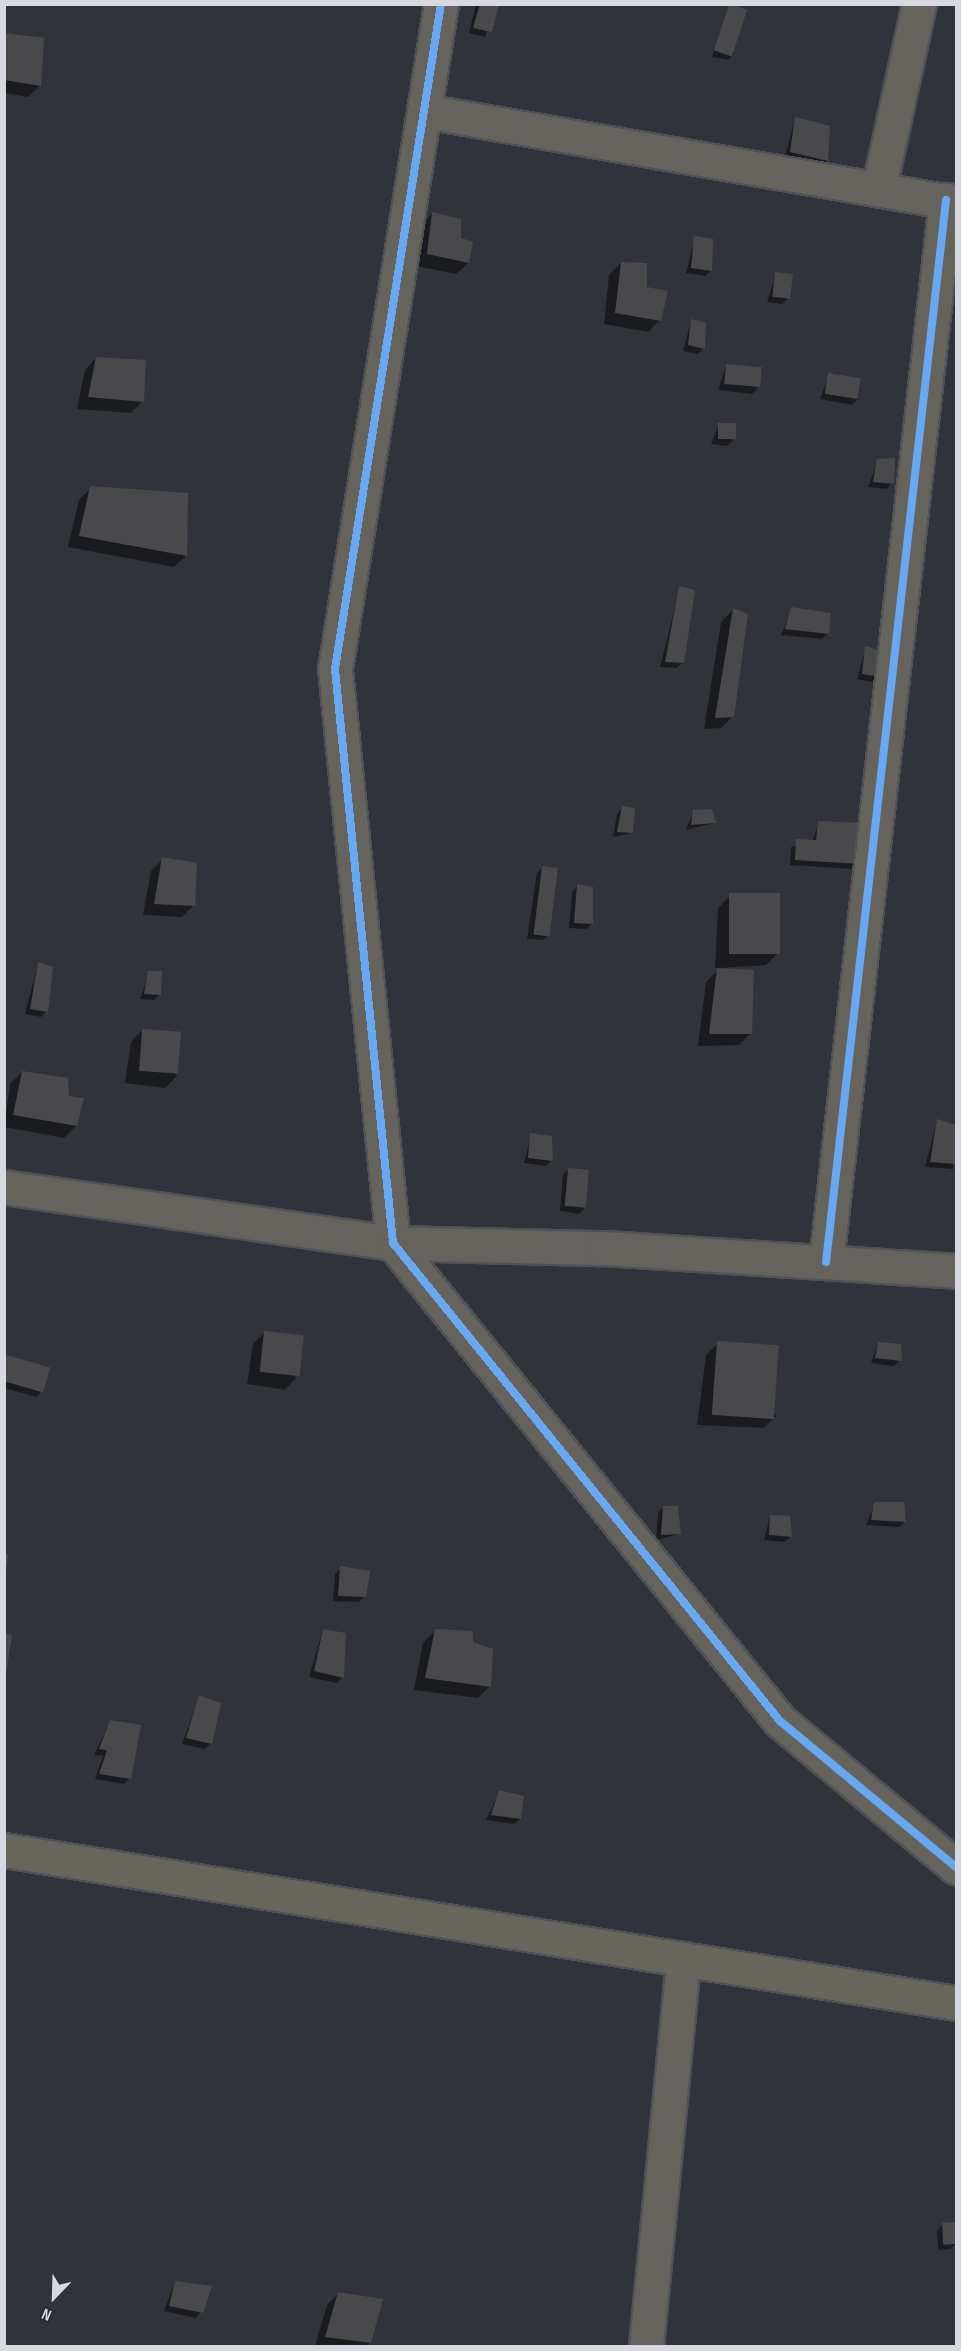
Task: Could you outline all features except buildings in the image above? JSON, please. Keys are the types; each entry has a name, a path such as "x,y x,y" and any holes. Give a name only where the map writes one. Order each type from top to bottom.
{"main road":[{"path":"4,1850 957,2003"}],"street":[{"path":"441,4 335,669 393,1243 780,1721 957,1867"},
{"path":"879,187 919,4"},
{"path":"424,111 879,187 951,202 826,1262"},
{"path":"4,1187 393,1243 604,1248 957,1271"},
{"path":"646,2346 683,1959"}],"cycle path":[{"path":"441,4 335,669 393,1243 780,1721 956,1867"},
{"path":"826,1262 946,200"}]}
